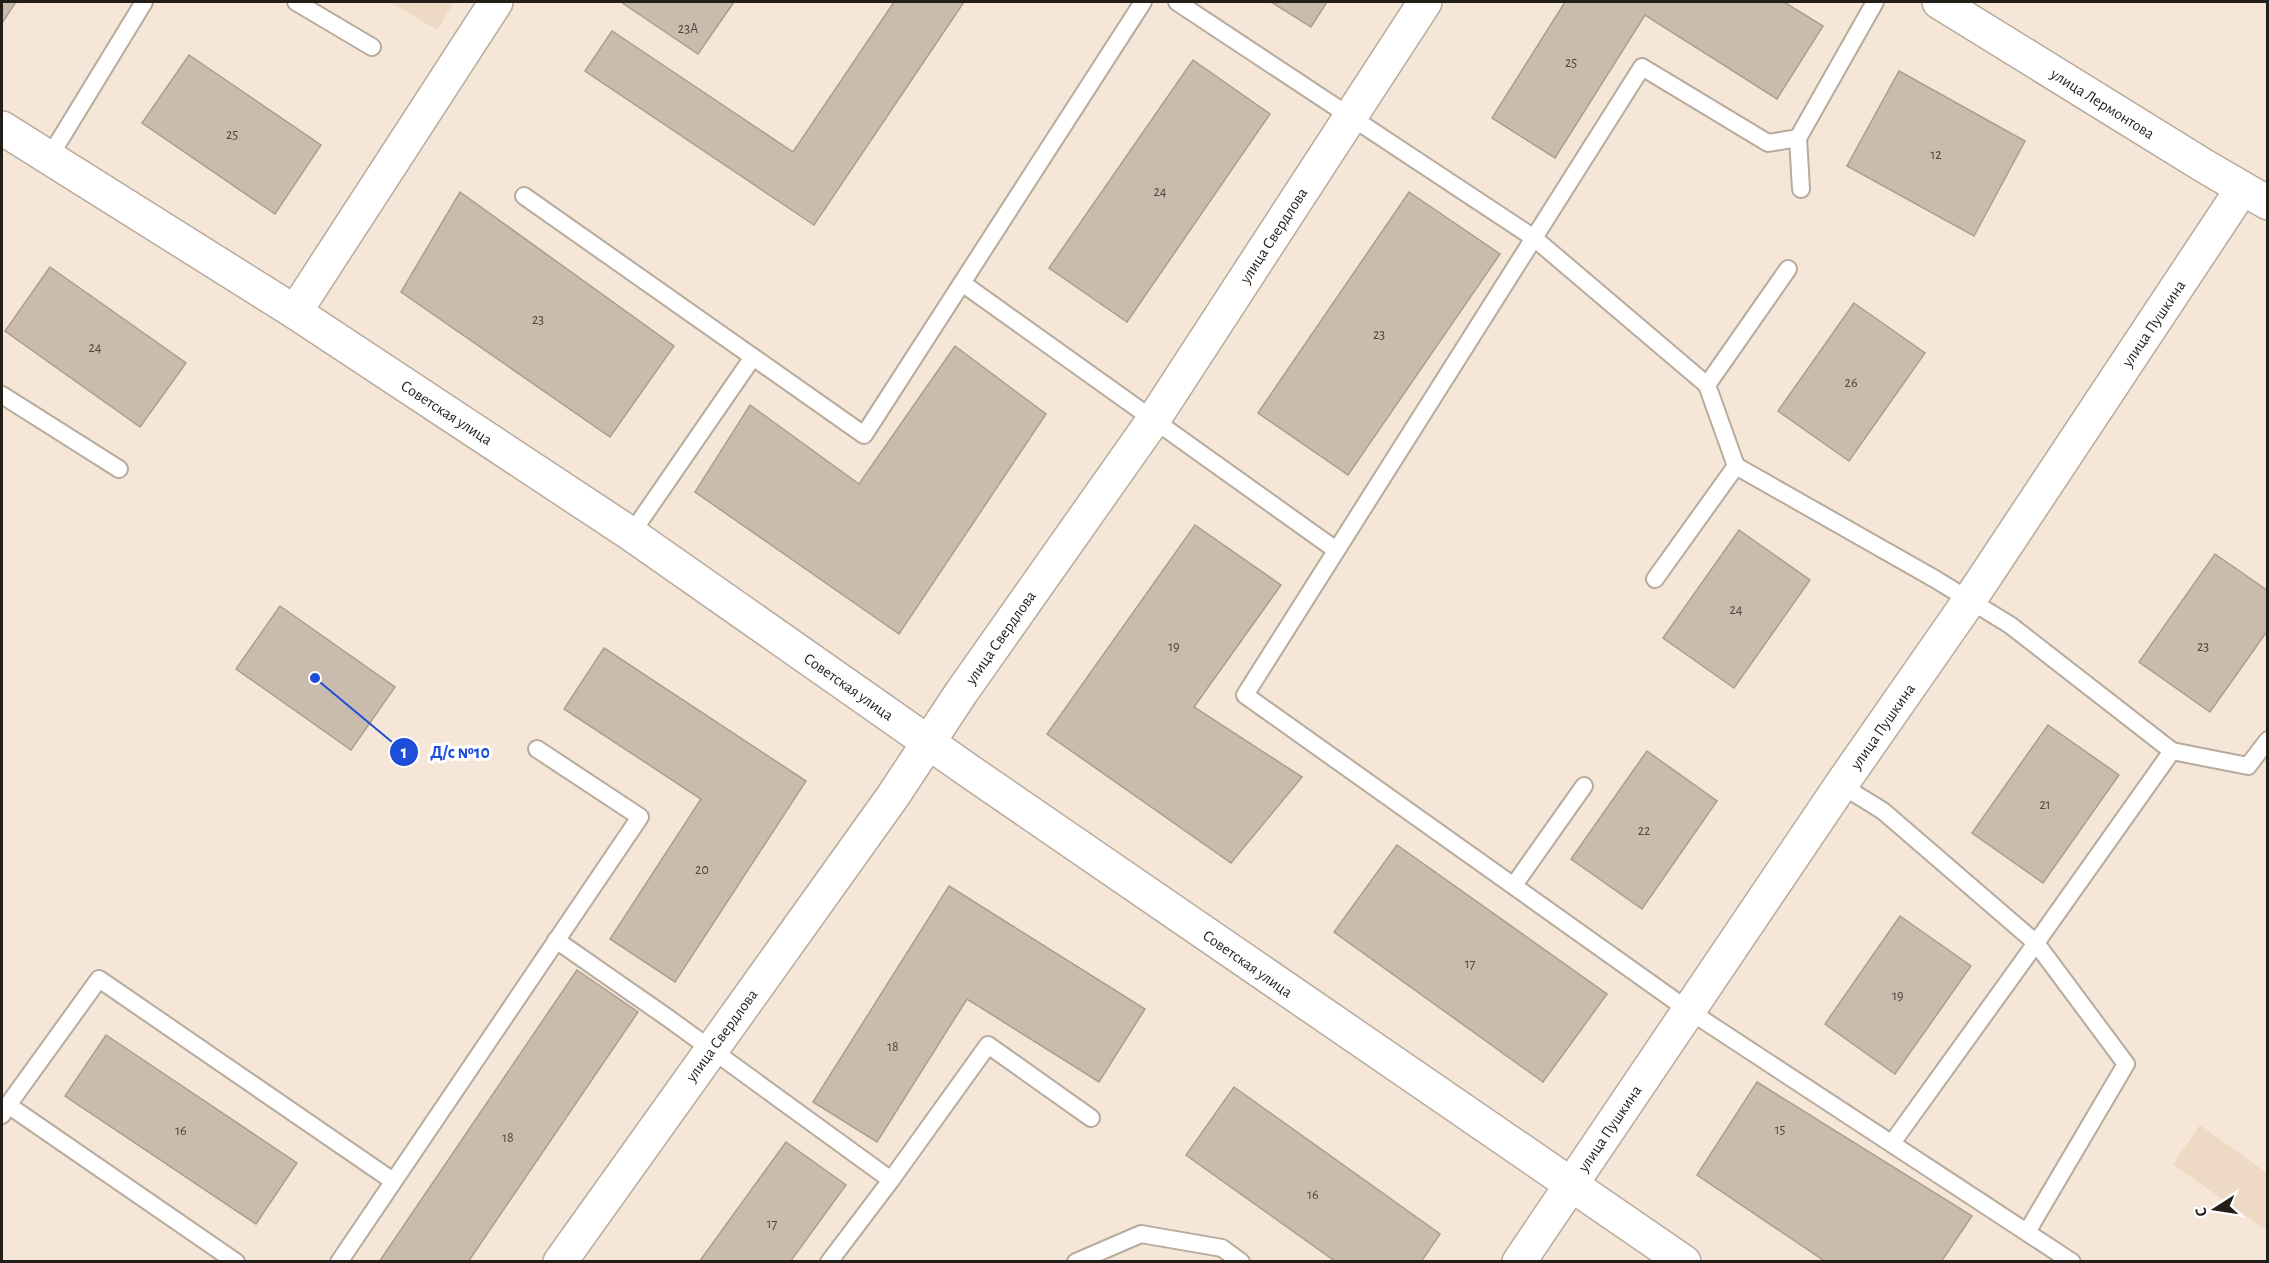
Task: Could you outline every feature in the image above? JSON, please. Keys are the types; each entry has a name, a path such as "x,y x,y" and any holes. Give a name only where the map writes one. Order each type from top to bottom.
{"street":[{"path":"296,312 496,2"},
{"name":"улица Свердлова","path":"560,1262 893,796 928,742 1154,419 1425,2"},
{"name":"улица Лермонтова","path":"1940,2 2255,196"},
{"name":"Советская улица","path":"2,128 296,312 631,534 928,742 1684,1262"},
{"name":"улица Пушкина","path":"1519,1262 1841,785 2255,196"}],"lane":[{"path":"50,156 144,2"},
{"path":"296,2 372,47"},
{"path":"524,196 864,435 1143,2"},
{"path":"1177,2 1534,238 1707,385 1736,466 1935,579 2010,625 2172,751 2248,766 2268,740"},
{"path":"1802,189 1798,138 1875,2"},
{"path":"1798,138 1768,143 1642,67 1245,695 1688,1010 2072,1262"},
{"path":"1707,385 1788,269"},
{"path":"962,283 1336,550"},
{"path":"631,534 753,357"},
{"path":"2,395 119,469"},
{"path":"1655,579 1736,466"},
{"path":"339,1262 640,817 537,748"},
{"path":"1892,1143 2172,751"},
{"path":"1841,785 1883,811 2036,943 2126,1064 2027,1232"},
{"path":"1515,885 1584,786"},
{"path":"556,940 891,1180"},
{"path":"236,1262 5,1110 99,979 393,1181"},
{"path":"829,1262 988,1045 1091,1118"},
{"path":"1076,1262 1141,1234 1222,1248 1241,1262"}],"shaded area":[{"path":"390,2 454,2 437,30"},
{"path":"2200,1125 2267,1173 2267,1231 2173,1164"}],"building":[{"path":"2,2 16,2 2,23"},
{"path":"621,2 734,2 698,54"},
{"path":"894,2 964,2 814,225 585,71 612,31 793,152"},
{"path":"1271,2 1327,2 1311,27"},
{"path":"1565,2 1784,2 1823,26 1777,99 1645,15 1555,158 1492,118"},
{"path":"189,55 321,145 275,214 142,123"},
{"path":"1193,60 1270,114 1127,322 1049,268"},
{"path":"1899,71 2025,141 1974,236 1847,166"},
{"path":"460,192 674,346 610,437 401,292"},
{"path":"1409,192 1500,254 1348,475 1258,413"},
{"path":"50,267 186,363 140,427 5,331"},
{"path":"1854,303 1925,353 1849,461 1778,411"},
{"path":"955,346 1046,414 899,634 695,492 750,405 859,484"},
{"path":"1195,525 1281,585 1194,707 1302,777 1231,863 1047,734"},
{"path":"1739,530 1810,580 1734,688 1663,638"},
{"path":"2215,554 2268,591 2268,630 2210,712 2139,662"},
{"path":"280,606 395,687 351,750 236,669"},
{"path":"604,648 806,781 675,982 610,939 701,799 564,709"},
{"path":"2048,725 2119,775 2043,883 1972,833"},
{"path":"1647,751 1717,801 1642,909 1571,859"},
{"path":"1397,845 1607,994 1543,1082 1334,932"},
{"path":"949,886 1145,1009 1099,1082 967,999 877,1142 813,1102"},
{"path":"1900,916 1971,966 1895,1074 1825,1024"},
{"path":"577,970 638,1012 468,1262 379,1262"},
{"path":"106,1035 297,1163 256,1224 65,1096"},
{"path":"1757,1082 1972,1216 1941,1262 1826,1262 1697,1175"},
{"path":"1234,1087 1440,1234 1421,1262 1336,1262 1186,1155"},
{"path":"786,1142 846,1185 790,1262 699,1262"}],"place":[{"name":"Д/с №10","path":"315,678"}]}
